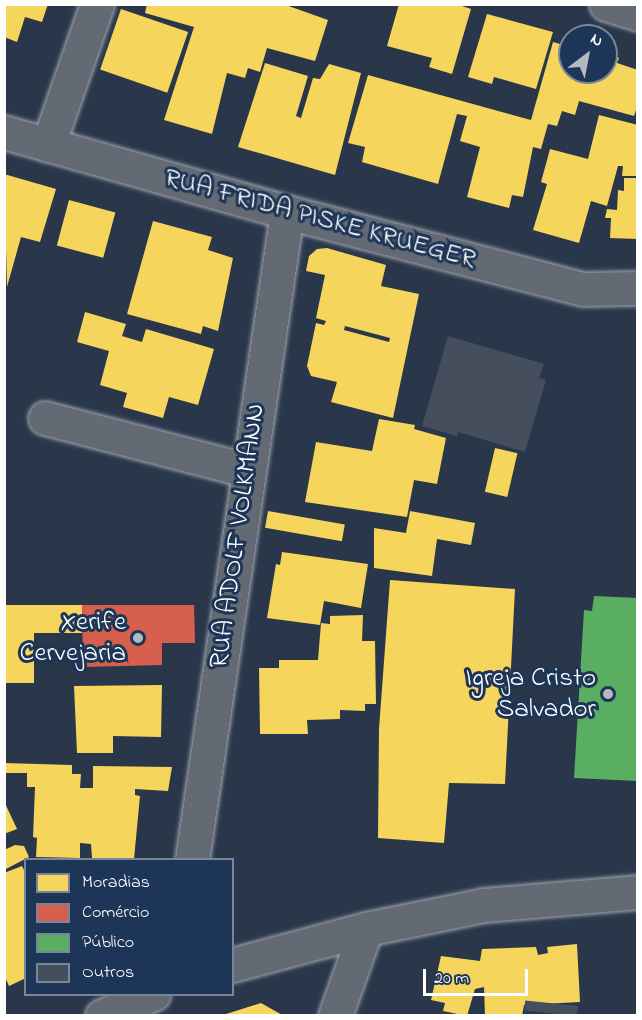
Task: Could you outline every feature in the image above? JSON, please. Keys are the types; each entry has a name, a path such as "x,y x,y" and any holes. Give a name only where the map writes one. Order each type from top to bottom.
{"street":[{"path":"48,145 97,4"},
{"path":"606,4 638,14"},
{"name":"RUA FRIDA PISKE KRUEGER","path":"4,132 286,212 583,289 638,288"},
{"name":"RUA ADOLF VOLKMANN","path":"192,858 246,470 286,212"},
{"path":"45,418 246,470"},
{"path":"234,964 366,928 484,905 638,892"},
{"path":"335,1016 366,928"},
{"path":"102,1016 148,996"}],"building: Moradias":[{"path":"4,4 48,4 42,22 25,17 17,42 4,37"},
{"path":"147,4 283,4 328,20 315,61 267,48 260,72 248,68 245,78 227,73 212,134 164,120 194,27 145,13"},
{"path":"399,4 456,4 471,9 452,74 429,67 432,58 387,46"},
{"path":"121,9 188,32 167,93 100,70"},
{"path":"487,14 553,32 536,89 494,77 492,84 468,77"},
{"path":"553,42 558,43 558,84 618,84 618,63 638,70 638,104 634,116 579,101 575,115 562,111 557,126 548,124 541,149 533,147 523,197 512,195 509,208 467,197 480,147 460,141 467,116 457,114 438,184 362,162 365,147 348,143 368,75 531,120"},
{"path":"265,63 308,76 296,116 301,118 313,78 320,79 329,64 361,73 335,175 238,147"},
{"path":"599,115 638,125 638,176 622,176 623,166 618,166 607,206 591,201 579,243 533,230 547,184 541,182 550,149 588,159"},
{"path":"4,174 56,189 40,242 21,237 7,287"},
{"path":"624,178 638,178 638,239 610,238 611,218 605,218 607,209 617,210 618,190 624,191"},
{"path":"69,200 115,212 103,258 57,245"},
{"path":"153,221 212,237 208,250 233,258 218,331 203,326 201,334 127,314"},
{"path":"327,248 386,265 381,286 419,294 393,418 331,402 337,382 311,376 307,366 316,323 324,325 326,321 316,318 325,275 306,271 309,256 317,249","holes":["345,326 390,338 389,342 344,330"]},
{"path":"85,312 126,324 122,336 142,342 146,329 214,349 198,405 169,397 163,418 123,407 127,393 100,385 109,351 77,342"},
{"path":"379,419 415,425 414,429 446,438 437,484 414,480 407,517 305,502 316,442 372,451"},
{"path":"495,448 517,453 507,497 485,492"},
{"path":"268,511 345,525 342,541 265,528"},
{"path":"410,511 475,523 471,545 437,539 432,576 374,568 374,528 406,533"},
{"path":"282,552 368,564 361,608 324,601 320,625 267,618 276,564 280,565"},
{"path":"390,580 515,589 505,784 449,783 444,843 378,838 379,729"},
{"path":"4,605 82,605 82,633 34,633 34,683 4,683"},
{"path":"363,615 362,641 375,641 376,704 365,704 365,711 340,710 340,719 307,720 308,734 260,734 259,668 279,668 279,660 318,660 321,623 330,624 330,616"},
{"path":"162,685 161,737 113,736 113,753 77,753 74,686"},
{"path":"4,763 72,765 72,774 81,774 80,788 93,788 93,766 172,767 168,791 135,789 135,795 140,796 134,858 92,858 91,844 80,843 80,858 36,857 37,838 33,837 35,787 27,787 27,773 4,773"},
{"path":"4,801 17,829 4,834"},
{"path":"15,845 24,846 29,857 4,870 4,850"},
{"path":"22,866 24,870 24,979 9,986 4,975 4,873"},
{"path":"577,944 580,1002 524,1005 522,1016 485,1016 484,987 475,989 467,1016 443,1011 445,1003 431,1000 441,956 480,961 482,949 536,947 538,955 548,953 547,947"},
{"path":"261,1003 284,1016 223,1016 223,1015"}],"building: Comércio":[{"name":"Xerife Cervejaria","path":"82,605 194,605 195,643 162,643 162,665 83,667"}],"building: Público":[{"name":"Igreja Cristo Salvador","path":"594,596 638,598 638,781 574,778 584,610 592,611"}],"building: Outros":[{"path":"448,336 544,364 539,378 546,380 525,452 458,432 457,436 422,426"},
{"path":"525,1000 578,1006 577,1016 524,1010"}],"place":[{"name":"Xerife Cervejaria","path":"138,638"},
{"name":"Igreja Cristo Salvador","path":"608,694"}]}
